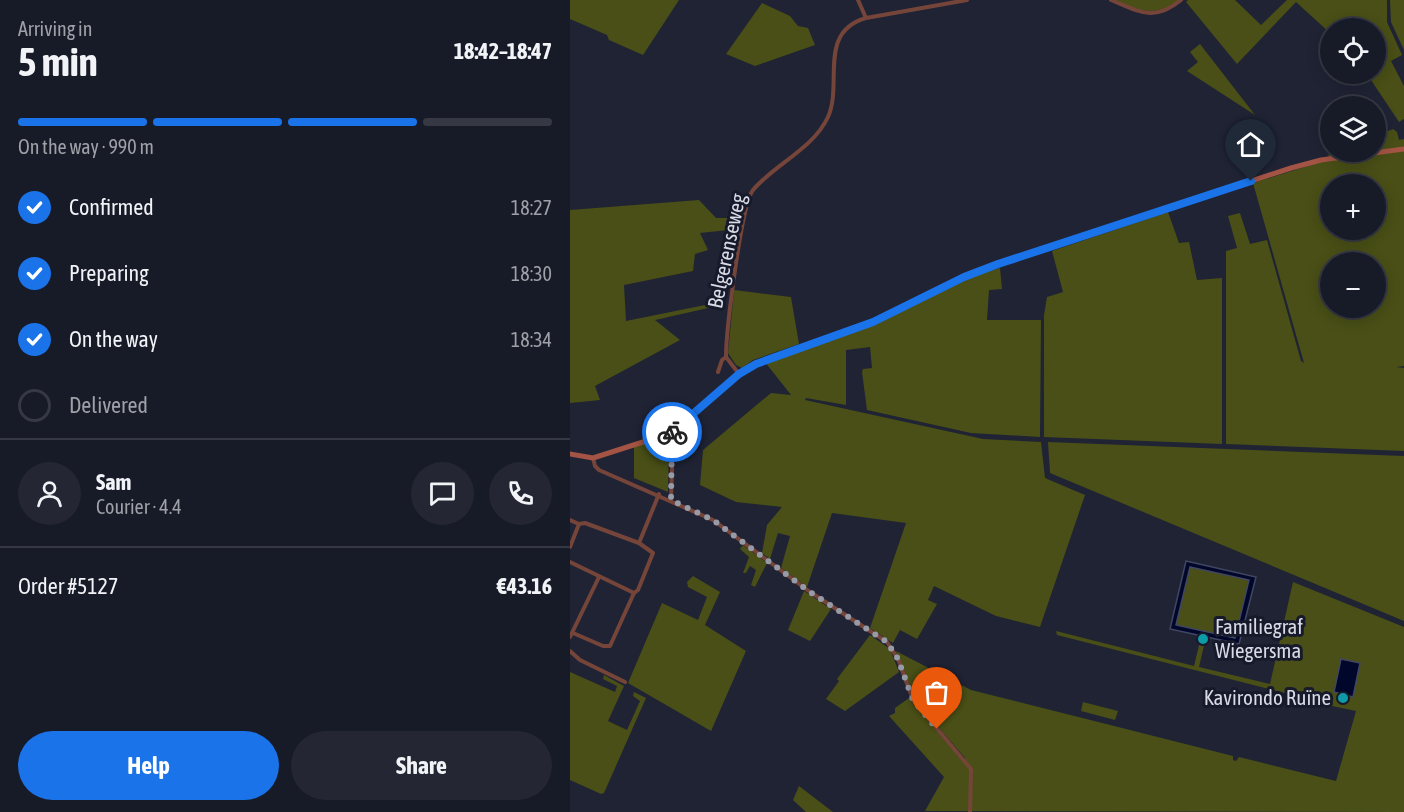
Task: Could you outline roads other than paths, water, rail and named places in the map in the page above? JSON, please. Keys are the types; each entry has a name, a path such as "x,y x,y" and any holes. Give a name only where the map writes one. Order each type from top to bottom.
{"street":[{"path":"858,0 866,18 967,0"},
{"path":"1112,0 1148,15 1160,13 1181,0"},
{"name":"Belgerenseweg","path":"718,372 722,360 726,357 728,317 749,195 821,128 830,113 832,75 839,40 851,23 866,18"},
{"path":"570,454 593,458 599,454 671,433 739,374 768,359 873,322 964,277 998,264 1291,168 1321,160 1404,149"},
{"path":"726,357 739,374"},
{"path":"671,433 673,442 671,500"},
{"path":"593,458 599,470 659,494 713,520 810,592 887,642 898,659 913,700 971,770 970,812"},
{"path":"639,543 659,494"},
{"path":"570,520 579,524 585,523 639,543 653,553 638,590 634,593 610,646 603,646 571,635 599,577"},
{"path":"570,546 579,524"},
{"path":"570,562 634,593"},
{"path":"570,651 580,660 625,682"}],"water":[{"path":"1186,561 1256,577 1239,644 1170,629","holes":["1190,567 1249,580 1235,638 1176,625"]},
{"path":"1341,659 1360,663 1353,697 1334,692"}],"place":[{"name":"Familiegraf Wiegersma","path":"1203,639"},
{"name":"Kavirondo Ruïne","path":"1343,698"}]}
